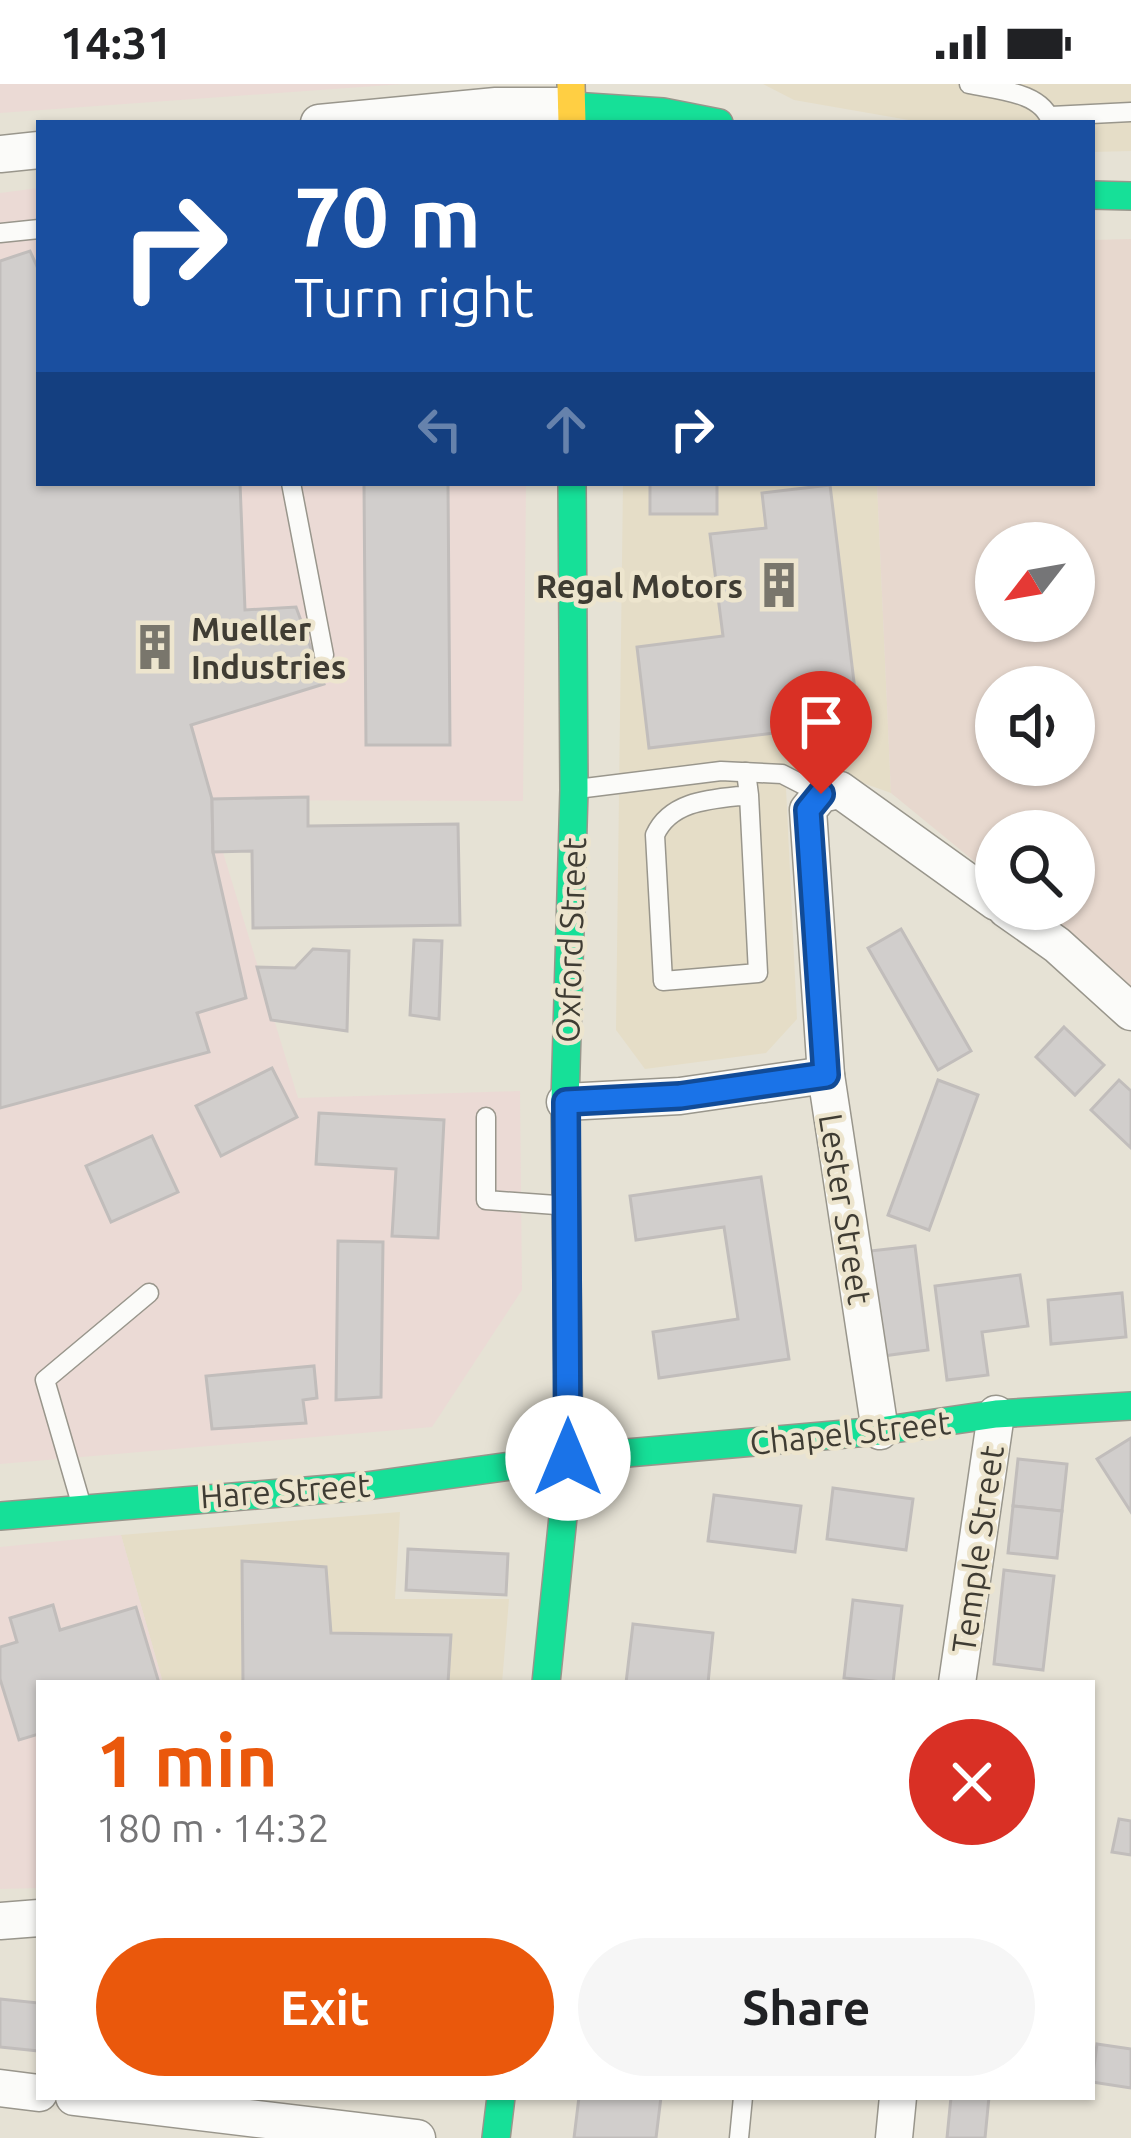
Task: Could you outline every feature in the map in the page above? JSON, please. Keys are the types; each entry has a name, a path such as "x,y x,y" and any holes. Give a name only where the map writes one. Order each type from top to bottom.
{"main road":[{"path":"572,104 704,120"},
{"path":"1095,196 1131,196"},
{"name":"Oxford Street","path":"546,1680 568,1458 572,486"},
{"name":"Chapel Street","path":"568,1458 880,1431 997,1414 1131,1406"},
{"name":"Hare Street","path":"0,1516 366,1486 568,1458"},
{"path":"496,2138 501,2100"}],"street":[{"path":"350,120 572,104"},
{"path":"0,154 36,150"},
{"path":"831,792 975,888"},
{"name":"Lester Street","path":"831,792 808,810 826,1075 880,1431"},
{"path":"1036,930 1131,1012"},
{"path":"566,1102 680,1096 826,1075"},
{"name":"Temple Street","path":"956,1680 997,1414"},
{"path":"0,1921 36,1918"},
{"path":"0,2088 36,2093"},
{"path":"99,2100 417,2138"},
{"path":"894,2138 898,2100"}],"lane":[{"path":"970,84 1041,103 1051,120 1131,112"},
{"path":"0,233 36,229"},
{"path":"291,486 324,655"},
{"path":"574,790 652,778 746,772 782,774 831,792"},
{"path":"746,772 748,795 758,973 664,981 655,835 661,822 686,806 748,795"},
{"path":"486,1117 486,1200 567,1206"},
{"path":"82,1507 45,1379 149,1293"},
{"path":"739,2138 743,2100"}],"shaded area":[{"path":"0,84 403,84 0,113"},
{"path":"763,84 1131,84 1131,151 1095,152 1095,120 909,120 794,100"},
{"path":"36,188 36,486 526,486 523,801 207,800 298,1098 520,1091 522,1290 432,1427 0,1464 0,193"},
{"path":"1131,239 1131,994 1057,930 1095,930 1095,810 975,810 975,862 891,793 877,486 1095,486 1095,240"},
{"name":"Regal Motors","path":"623,486 877,486 891,793 818,767 786,788 797,1019 766,1053 645,1069 616,1030"},
{"path":"400,1512 395,1599 509,1599 502,1680 162,1680 121,1535"},
{"path":"121,1535 162,1680 36,1680 36,1888 0,1889 0,1547"}],"building":[{"name":"Mueller Industries","path":"30,251 36,264 36,486 240,486 245,610 296,607 324,684 191,725 212,799 213,852 246,998 197,1013 209,1052 0,1108 0,261"},
{"name":"Mueller Industries","path":"364,486 448,486 450,745 366,745"},
{"path":"650,486 717,486 717,514 650,514"},
{"name":"Regal Motors","path":"830,486 859,723 649,748 637,647 723,636 710,534 766,528 762,493"},
{"path":"308,797 308,826 458,824 460,925 253,928 252,851 213,852 212,799"},
{"path":"901,929 971,1051 938,1070 868,948"},
{"path":"414,940 442,941 439,1019 410,1015"},
{"path":"313,949 349,951 347,1031 271,1020 257,967 295,968"},
{"path":"1064,1027 1104,1065 1075,1095 1036,1057"},
{"path":"272,1068 297,1117 221,1156 196,1106"},
{"path":"938,1080 978,1095 929,1230 888,1215"},
{"path":"1119,1080 1131,1091 1131,1148 1091,1110"},
{"path":"319,1113 444,1120 438,1238 392,1236 396,1169 316,1164"},
{"path":"152,1136 178,1192 111,1222 86,1166"},
{"path":"761,1177 789,1359 659,1378 653,1332 738,1319 724,1227 636,1240 630,1196"},
{"path":"338,1241 383,1242 381,1397 336,1400"},
{"path":"915,1246 928,1350 883,1356 870,1251"},
{"path":"1020,1275 1028,1326 982,1332 988,1375 947,1380 935,1286"},
{"path":"1122,1293 1126,1337 1051,1344 1048,1300"},
{"path":"314,1366 317,1398 303,1400 306,1423 212,1429 206,1376"},
{"path":"1131,1438 1131,1512 1097,1459"},
{"path":"1018,1459 1067,1464 1062,1511 1013,1506"},
{"path":"833,1488 913,1499 906,1550 827,1539"},
{"path":"714,1495 801,1506 795,1552 708,1541"},
{"path":"1013,1506 1062,1511 1057,1558 1008,1553"},
{"path":"408,1549 508,1554 506,1595 406,1590"},
{"path":"242,1561 326,1567 331,1633 451,1635 448,1680 243,1680"},
{"path":"1004,1570 1054,1576 1043,1670 994,1664"},
{"path":"853,1600 902,1606 893,1680 844,1678"},
{"path":"53,1605 60,1630 136,1607 158,1680 36,1680 36,1735 19,1740 0,1679 0,1647 17,1642 10,1618"},
{"path":"633,1624 713,1633 708,1680 626,1680"},
{"path":"1119,1819 1131,1821 1131,1855 1112,1852"},
{"path":"0,1999 36,2003 36,2051 0,2047"},
{"path":"1097,2044 1131,2049 1131,2088 1095,2082"},
{"path":"579,2100 661,2100 656,2138 574,2138"},
{"path":"951,2100 989,2100 985,2138 947,2138"}],"traffic: fast":[{"path":"572,106 663,112 704,120"},
{"path":"1095,195 1131,196"},
{"path":"546,1680 569,1458 565,1102 574,790 572,486"},
{"path":"0,1516 366,1486 569,1458 880,1431 996,1414 1131,1406"},
{"path":"496,2138 501,2100"}],"traffic: slow":[{"path":"571,84 572,120"}],"place":[{"name":"Regal Motors","path":"779,585"},
{"name":"Mueller Industries","path":"155,647"}],"route":[{"path":"568,1458 566,1102 680,1096 826,1075 808,810 821,794"}]}
